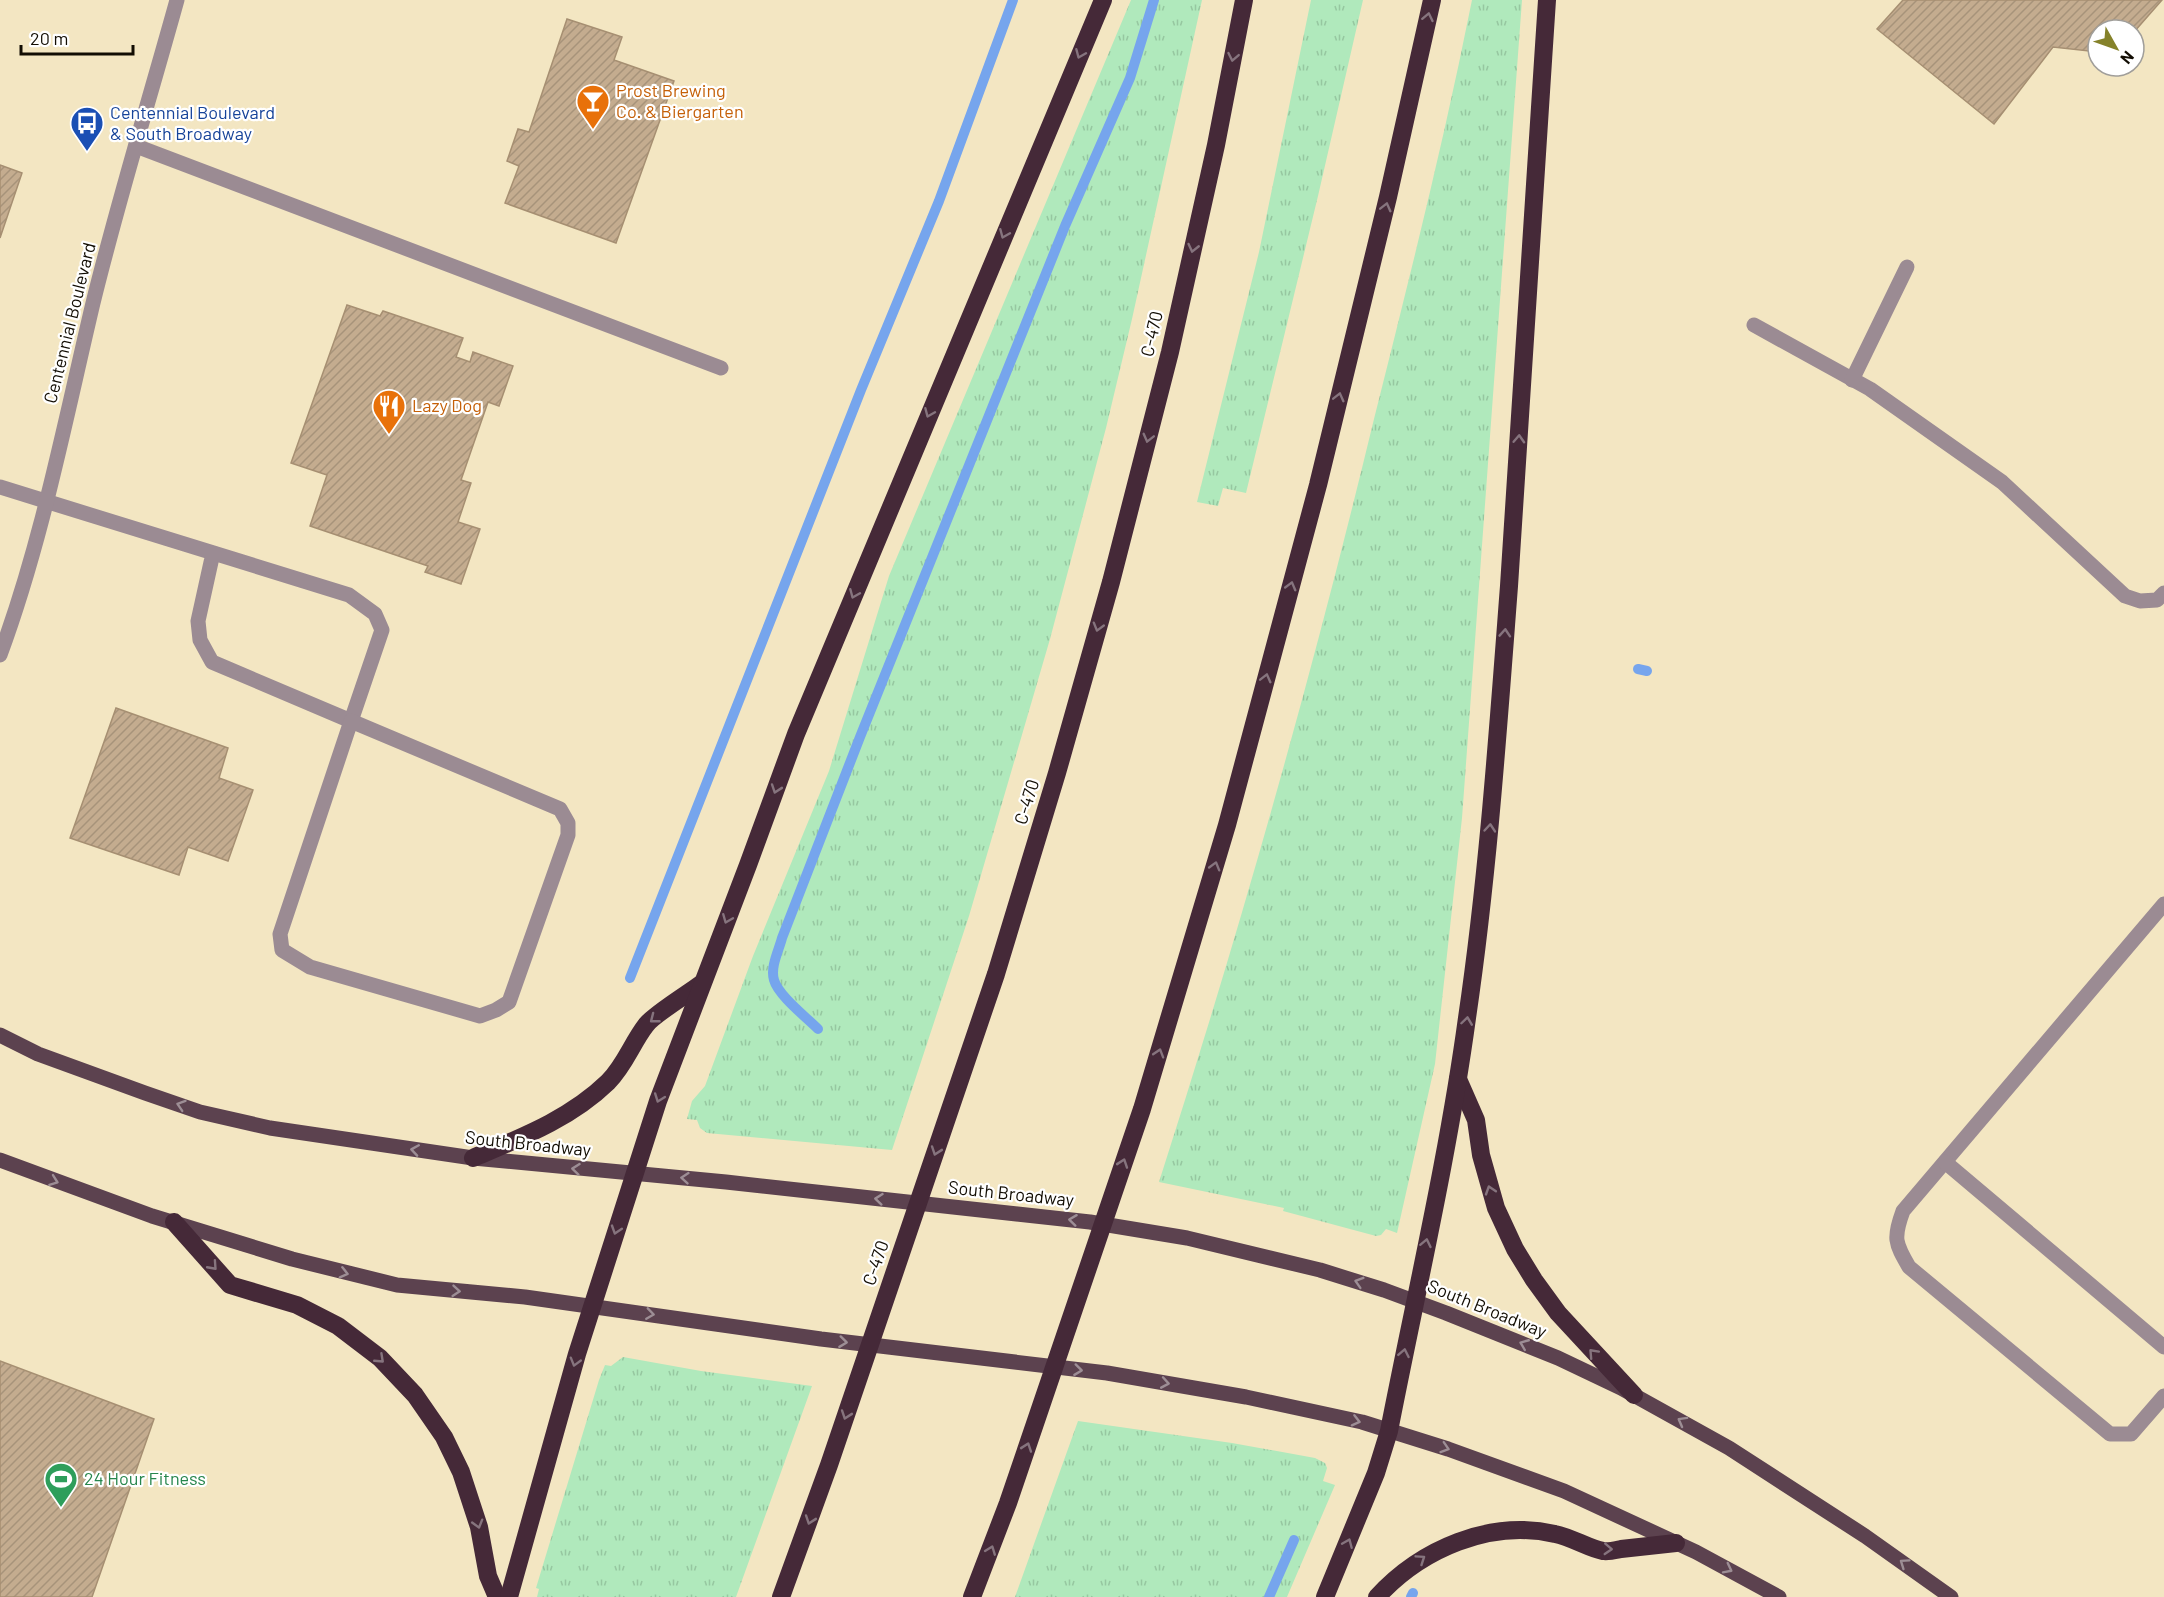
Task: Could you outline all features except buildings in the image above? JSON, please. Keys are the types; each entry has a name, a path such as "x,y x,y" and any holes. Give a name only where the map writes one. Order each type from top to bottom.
{"highway":[{"path":"509,1597 592,1306 650,1122 701,984 796,734 1103,0"},
{"name":"C-470","path":"781,1597 829,1465 955,1096 1026,877 1111,582 1172,341 1216,146 1244,0"},
{"path":"972,1597 1008,1503 1142,1109 1227,825 1307,527 1388,197 1431,0"},
{"path":"1325,1597 1376,1473 1389,1431 1449,1136 1458,1079 1484,887 1500,707 1547,0"},
{"path":"473,1158 556,1120 586,1100 609,1081 618,1070 646,1023 701,984"},
{"path":"1458,1079 1476,1120 1481,1155 1496,1208 1515,1250 1558,1313 1634,1395"},
{"path":"174,1222 230,1285 297,1305 338,1326 380,1358 416,1395 444,1437 460,1472 479,1527 488,1576 497,1597"},
{"path":"1377,1597 1401,1574 1428,1555 1457,1542 1491,1533 1531,1530 1544,1532 1567,1537 1604,1551 1676,1543"}],"main road":[{"name":"South Broadway","path":"0,1035 38,1054 189,1108 237,1122 298,1133 473,1158 726,1182 1122,1226 1248,1251 1340,1276 1414,1301 1558,1358 1634,1395 1729,1448 1865,1536 1951,1597"},
{"path":"0,1160 108,1201 291,1259 397,1285 525,1297 821,1339 1107,1373 1246,1397 1351,1420 1490,1463 1564,1491 1676,1543 1779,1597"}],"street":[{"name":"Centennial Boulevard","path":"0,655 47,501 94,302 177,0"},
{"path":"136,146 721,368"},
{"path":"1852,380 1907,267"},
{"path":"1754,325 1870,390 2002,482 2126,596 2140,601 2157,600 2164,593"},
{"path":"0,487 349,594 375,614 382,630 351,721 280,934 282,950 310,967 480,1016 509,1002 568,836 568,823 560,809 351,721 212,662 200,640 198,621 213,553"},
{"path":"2164,904 1903,1211 1896,1231 1898,1249 1909,1267 2110,1434 2131,1434 2164,1396"},
{"path":"1945,1162 2164,1347"}],"green space":[{"path":"1131,0 1202,0 1132,319 1106,428 1050,639 969,916 892,1150 707,1133 700,1128 697,1120 687,1119 692,1101 705,1086 753,956 829,771 889,576"},
{"path":"1311,0 1363,0 1246,493 1223,488 1218,506 1197,502 1259,252"},
{"path":"1472,0 1522,0 1462,818 1435,1064 1397,1233 1386,1229 1381,1235 1376,1236 1283,1211 1284,1208 1159,1182 1246,898 1326,611 1426,210"},
{"path":"623,1357 701,1371 812,1386 736,1597 537,1597 539,1589 536,1588 599,1380 605,1365 611,1366"},
{"path":"1078,1421 1232,1443 1315,1458 1325,1463 1327,1468 1323,1481 1335,1485 1287,1597 1015,1597"}],"waterway":[{"path":"630,978 861,390 939,201 1013,0"},
{"path":"818,1029 787,999 774,980 774,964 782,938 1065,226 1130,78 1154,0"},
{"path":"1638,669 1647,671"},
{"path":"1269,1597 1294,1540"},
{"path":"1411,1597 1413,1593"}],"place":[{"name":"Prost Brewing Co. & Biergarten","path":"593,130"},
{"name":"Centennial Boulevard & South Broadway","path":"87,152"},
{"name":"Lazy Dog","path":"389,435"},
{"name":"24 Hour Fitness","path":"61,1508"}]}
